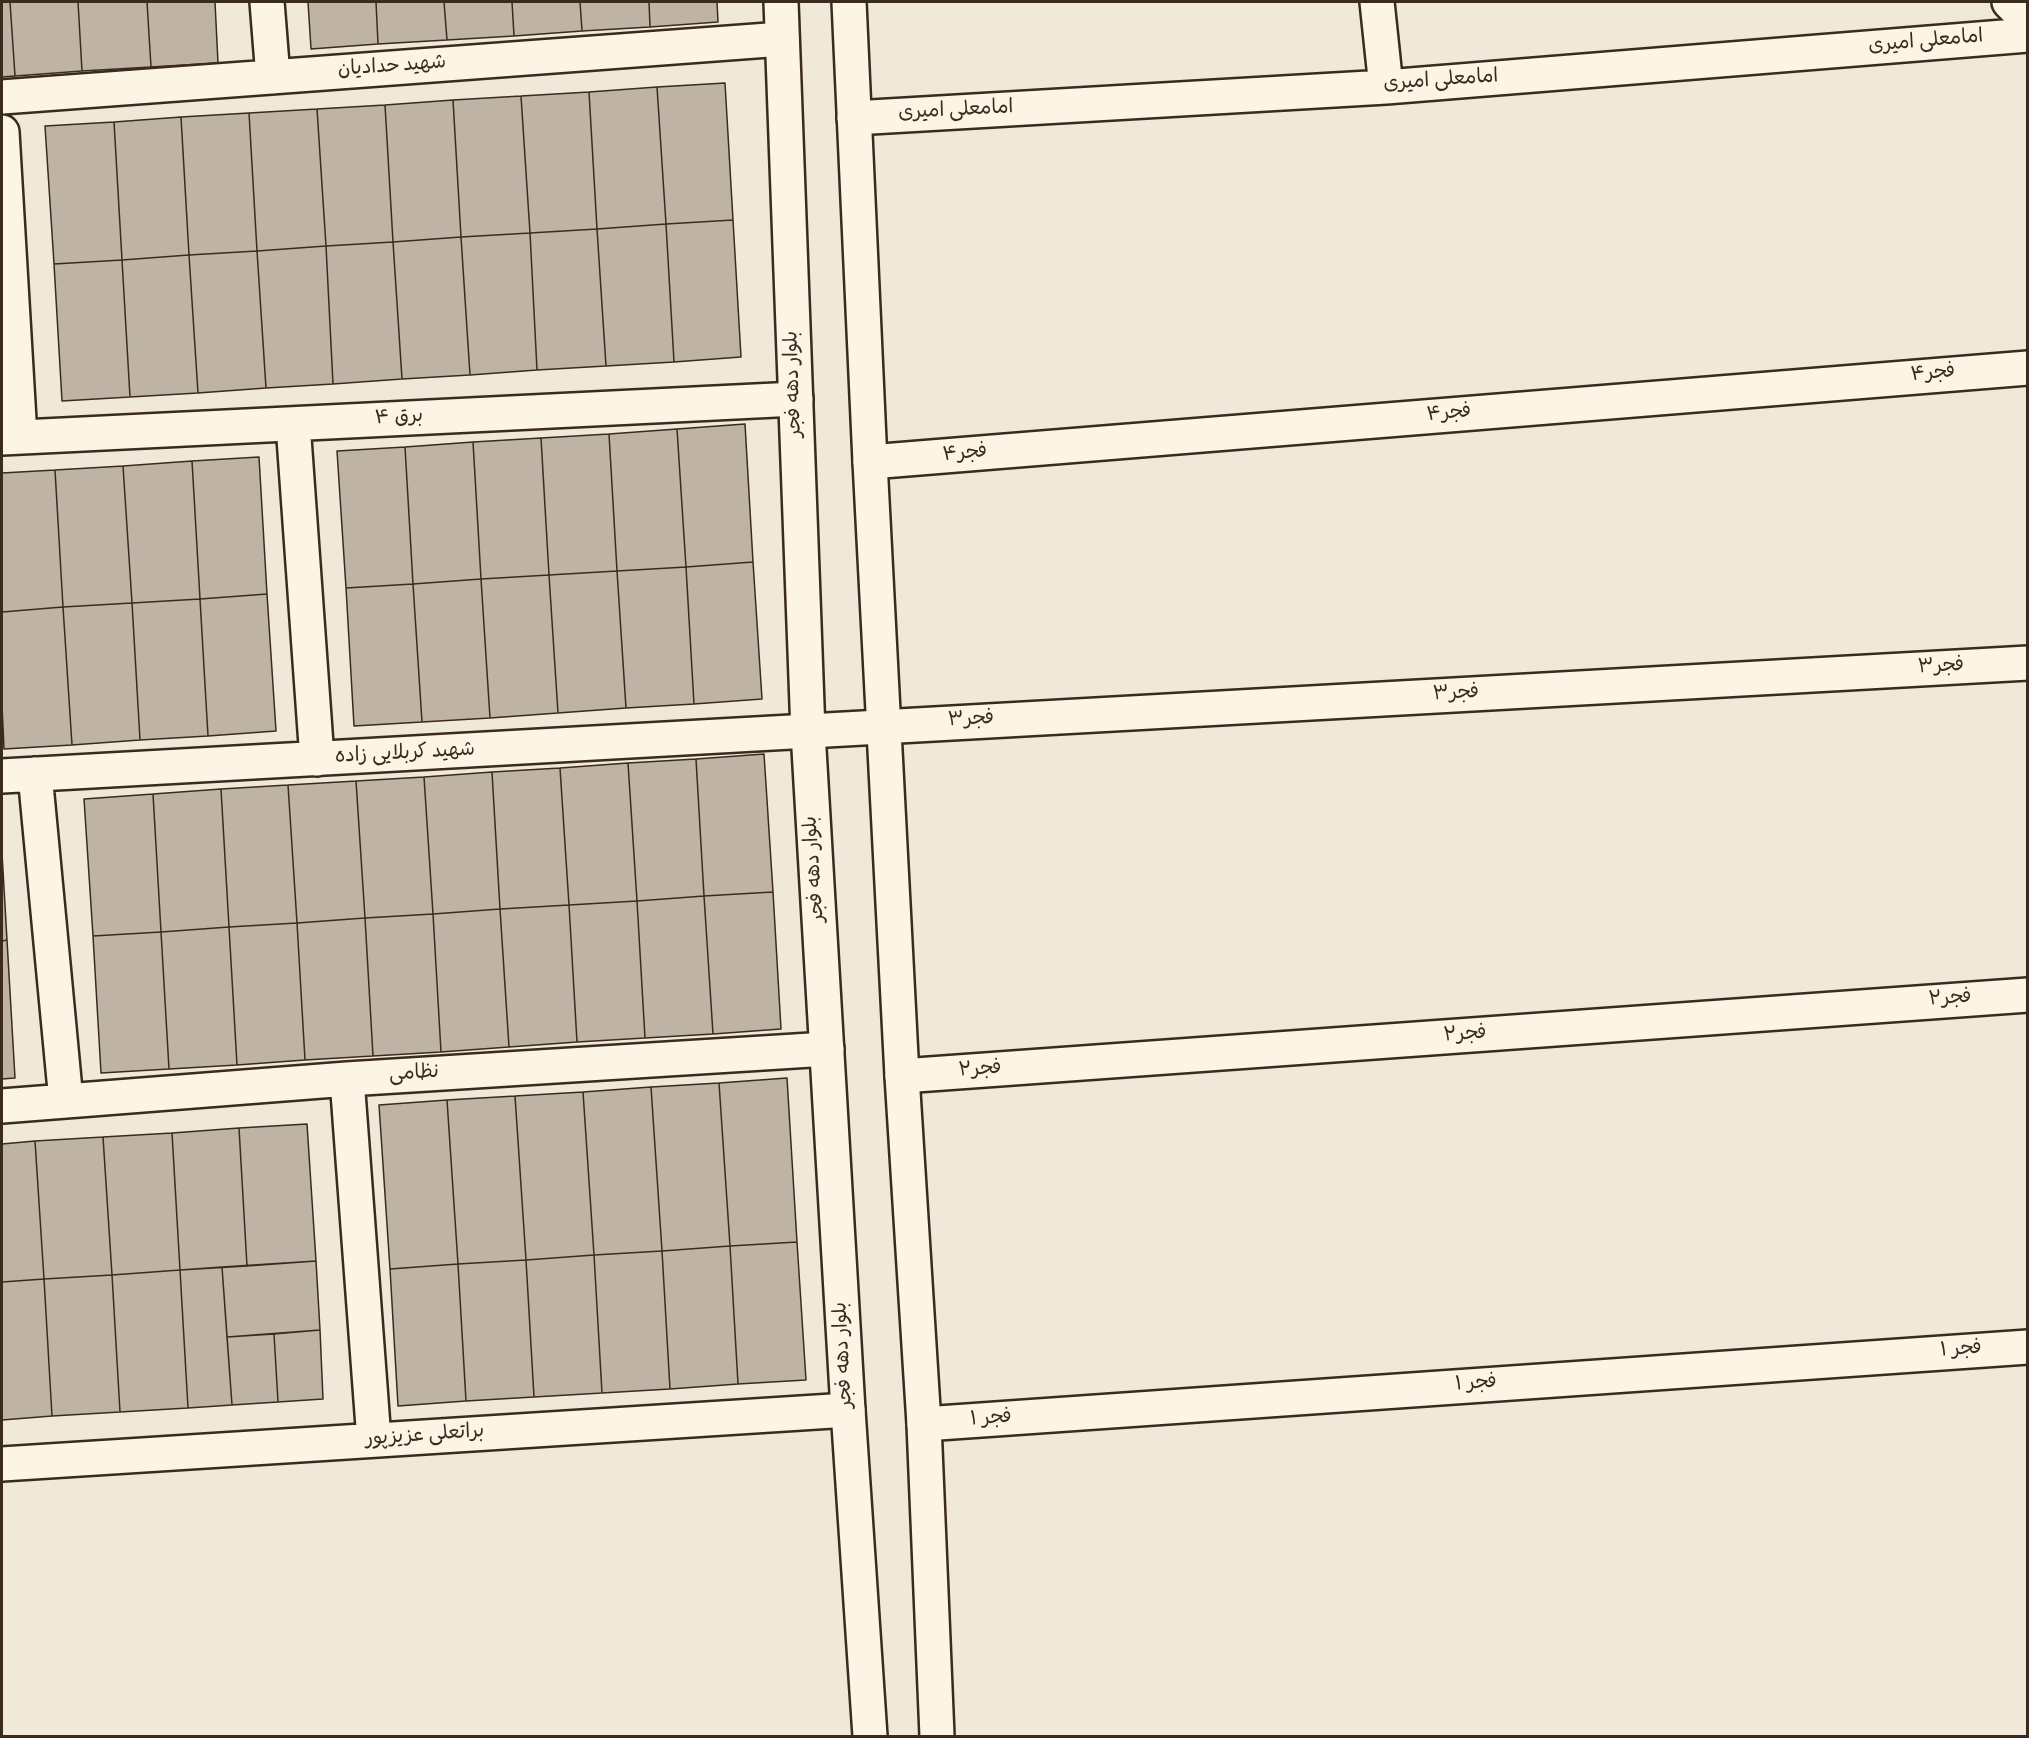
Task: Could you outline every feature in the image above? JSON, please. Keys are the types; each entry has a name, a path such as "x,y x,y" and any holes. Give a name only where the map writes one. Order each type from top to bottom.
{"street":[{"path":"267,2 273,77"},
{"name":"بلوار دهه فجر","path":"781,2 807,732 870,1737"},
{"path":"849,2 870,462 924,1424 937,1737"},
{"path":"1377,2 1386,87"},
{"path":"2009,2 2028,21"},
{"name":"امامعلی امیری","path":"854,118 1386,87 2028,35"},
{"name":"شهید حدادیان","path":"2,97 782,39"},
{"path":"2,132 11,437"},
{"name":"فجر۴","path":"870,462 2028,368"},
{"name":"برق ۴","path":"11,437 796,399"},
{"path":"292,424 317,759"},
{"name":"فجر۳","path":"807,732 2028,663"},
{"name":"شهید کربلایی زاده","path":"2,776 807,732"},
{"path":"35,774 66,1101"},
{"name":"فجر۲","path":"903,1076 2028,995"},
{"name":"نظامی","path":"2,1106 347,1079 827,1049"},
{"path":"347,1079 374,1440"},
{"name":"فجر ۱","path":"924,1424 2028,1347"},
{"name":"براتعلی عزیزپور","path":"2,1464 848,1410"}],"building":[{"path":"2,2 10,2 15,76 2,77"},
{"path":"10,2 78,2 82,71 15,76"},
{"path":"78,2 147,2 151,67 82,71"},
{"path":"147,2 215,2 218,63 151,67"},
{"path":"308,2 376,2 378,44 311,49"},
{"path":"376,2 444,2 447,40 378,44"},
{"path":"444,2 512,2 514,36 447,40"},
{"path":"512,2 580,2 582,31 514,36"},
{"path":"580,2 649,2 650,27 582,31"},
{"path":"649,2 717,2 718,22 650,27"},
{"path":"725,83 733,220 666,224 657,87"},
{"path":"657,87 666,224 597,229 589,92"},
{"path":"589,92 597,229 530,233 521,96"},
{"path":"521,96 530,233 461,237 453,100"},
{"path":"453,100 461,237 393,242 385,105"},
{"path":"385,105 393,242 326,246 317,109"},
{"path":"317,109 326,246 257,251 249,113"},
{"path":"249,113 257,251 189,255 181,117"},
{"path":"181,117 189,255 122,260 114,122"},
{"path":"114,122 122,260 54,264 45,126"},
{"path":"733,220 741,357 674,362 666,224"},
{"path":"666,224 674,362 606,366 597,229"},
{"path":"597,229 606,366 537,370 530,233"},
{"path":"530,233 537,370 470,375 461,237"},
{"path":"461,237 470,375 402,379 393,242"},
{"path":"393,242 402,379 333,384 326,246"},
{"path":"326,246 333,384 266,388 257,251"},
{"path":"257,251 266,388 198,393 189,255"},
{"path":"189,255 198,393 130,397 122,260"},
{"path":"122,260 130,397 62,401 54,264"},
{"path":"745,424 753,562 686,567 677,429"},
{"path":"677,429 686,567 617,571 609,434"},
{"path":"609,434 617,571 549,575 541,438"},
{"path":"541,438 549,575 481,579 473,442"},
{"path":"473,442 481,579 413,584 405,447"},
{"path":"405,447 413,584 346,588 337,451"},
{"path":"259,457 267,594 200,599 192,461"},
{"path":"192,461 200,599 132,603 123,466"},
{"path":"123,466 132,603 63,607 55,470"},
{"path":"55,470 63,607 2,612 2,473"},
{"path":"753,562 762,699 694,704 686,567"},
{"path":"686,567 694,704 626,708 617,571"},
{"path":"617,571 626,708 558,713 549,575"},
{"path":"549,575 558,713 490,718 481,579"},
{"path":"481,579 490,718 422,722 413,584"},
{"path":"413,584 422,722 354,726 346,588"},
{"path":"267,594 276,731 208,736 200,599"},
{"path":"200,599 208,736 140,740 132,603"},
{"path":"132,603 140,740 72,745 63,607"},
{"path":"63,607 72,745 4,749 2,612"},
{"path":"764,754 773,892 704,896 696,759"},
{"path":"696,759 704,896 637,901 628,763"},
{"path":"628,763 637,901 569,905 560,768"},
{"path":"560,768 569,905 500,909 492,772"},
{"path":"492,772 500,909 433,914 424,777"},
{"path":"424,777 433,914 365,918 356,781"},
{"path":"356,781 365,918 297,923 288,785"},
{"path":"288,785 297,923 229,927 221,789"},
{"path":"221,789 229,927 161,932 153,794"},
{"path":"153,794 161,932 93,936 84,799"},
{"path":"2,853 7,940 2,941"},
{"path":"773,892 781,1029 713,1034 704,896"},
{"path":"704,896 713,1034 645,1038 637,901"},
{"path":"637,901 645,1038 577,1042 569,905"},
{"path":"569,905 577,1042 509,1047 500,909"},
{"path":"500,909 509,1047 441,1052 433,914"},
{"path":"433,914 441,1052 373,1056 365,918"},
{"path":"365,918 373,1056 305,1060 297,923"},
{"path":"297,923 305,1060 237,1065 229,927"},
{"path":"229,927 237,1065 169,1069 161,932"},
{"path":"161,932 169,1069 101,1073 93,936"},
{"path":"7,940 15,1078 2,1079 2,941"},
{"path":"787,1078 797,1242 730,1246 719,1083"},
{"path":"719,1083 730,1246 662,1251 651,1087"},
{"path":"651,1087 662,1251 594,1255 583,1092"},
{"path":"583,1092 594,1255 526,1260 515,1096"},
{"path":"515,1096 526,1260 458,1264 447,1100"},
{"path":"447,1100 458,1264 390,1269 379,1105"},
{"path":"307,1124 316,1261 247,1266 239,1128"},
{"path":"239,1128 247,1266 180,1270 172,1133"},
{"path":"172,1133 180,1270 112,1275 103,1137"},
{"path":"103,1137 112,1275 44,1279 35,1141"},
{"path":"35,1141 44,1279 2,1282 2,1144"},
{"path":"797,1242 806,1380 738,1384 730,1246"},
{"path":"730,1246 738,1384 670,1389 662,1251"},
{"path":"662,1251 670,1389 602,1393 594,1255"},
{"path":"594,1255 602,1393 534,1397 526,1260"},
{"path":"526,1260 534,1397 466,1401 458,1264"},
{"path":"316,1261 320,1330 227,1337 222,1267"},
{"path":"458,1264 466,1401 398,1406 390,1269"},
{"path":"222,1267 232,1405 188,1408 180,1270"},
{"path":"180,1270 188,1408 120,1412 112,1275"},
{"path":"112,1275 120,1412 52,1416 44,1279"},
{"path":"44,1279 52,1416 2,1420 2,1282"},
{"path":"320,1330 323,1399 278,1402 274,1334"},
{"path":"274,1334 278,1402 232,1405 227,1337"}]}
